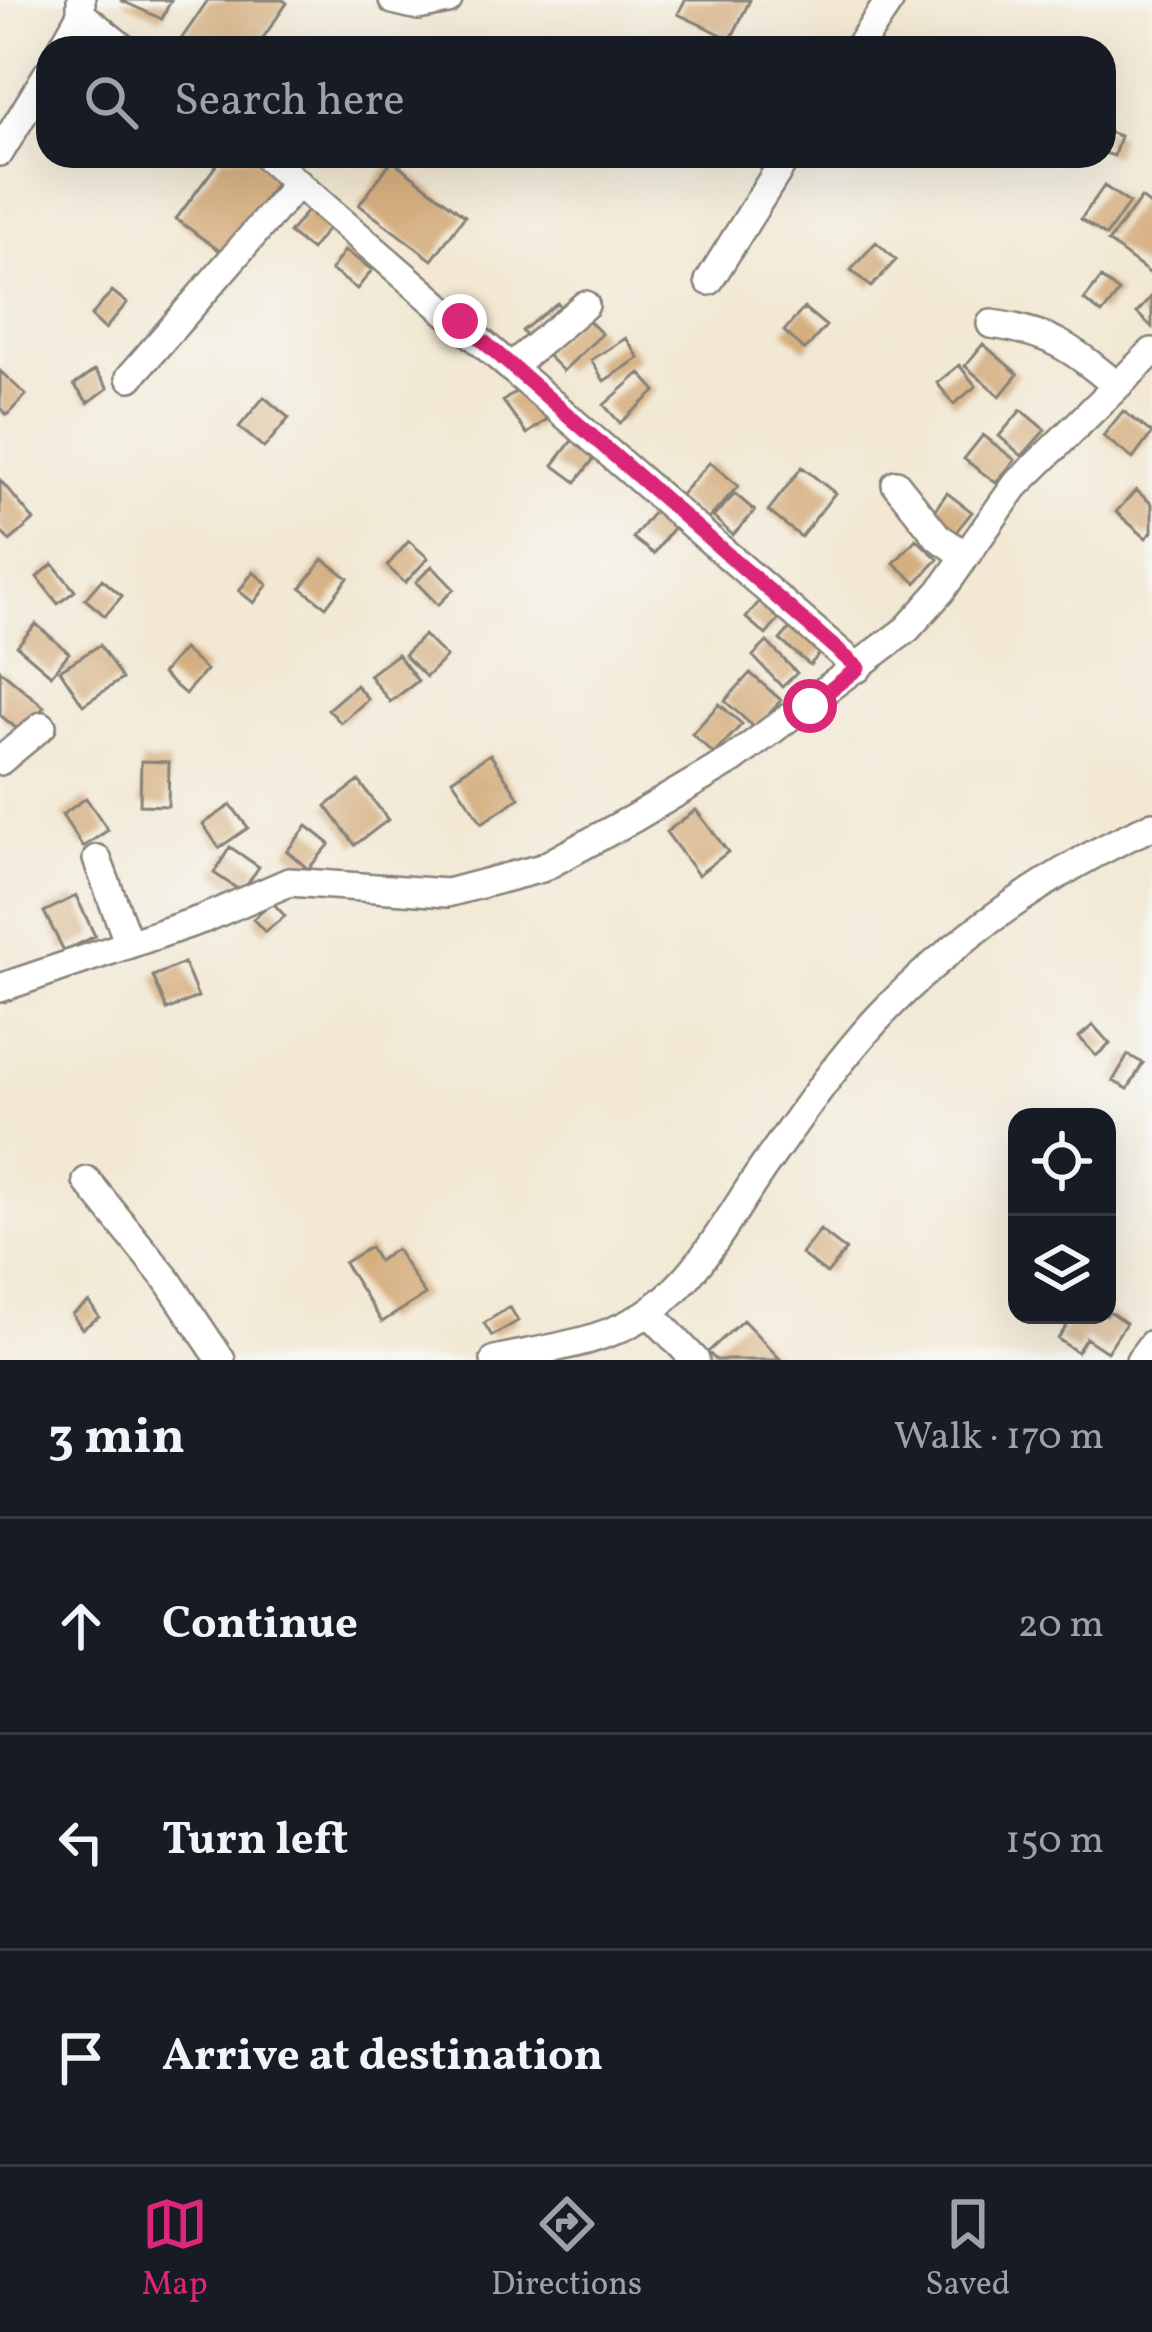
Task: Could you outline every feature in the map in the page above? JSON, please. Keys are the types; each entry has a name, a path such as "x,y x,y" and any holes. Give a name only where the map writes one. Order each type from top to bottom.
{"street":[{"path":"393,0 418,5 448,0"},
{"path":"866,36 890,0"},
{"path":"68,36 81,7 111,36"},
{"path":"0,152 36,93"},
{"path":"280,168 858,668"},
{"path":"709,281 780,168"},
{"path":"130,377 298,183"},
{"path":"512,366 585,305"},
{"path":"991,323 1032,329 1078,354 1117,386"},
{"path":"0,988 289,882 447,893 542,868 732,760 907,629 941,591 1015,486 1152,352"},
{"path":"896,484 938,537 965,555"},
{"path":"0,761 42,726"},
{"path":"495,1360 614,1332 686,1282 767,1162 878,1019 952,951 1065,869 1152,826"},
{"path":"98,859 129,944"},
{"path":"87,1181 168,1281 221,1360"},
{"path":"649,1312 694,1360"},
{"path":"1140,1360 1152,1344"}],"building":[{"path":"120,0 171,0 162,19"},
{"path":"208,0 287,3 264,36 183,36"},
{"path":"685,0 750,0 732,36 678,14"},
{"path":"214,168 269,168 281,177 224,254 176,219"},
{"path":"386,168 402,168 465,216 432,260 359,205"},
{"path":"1104,186 1129,203 1106,236 1081,219"},
{"path":"1141,198 1152,206 1152,275 1108,242"},
{"path":"315,201 336,218 311,250 289,233"},
{"path":"876,242 896,260 871,287 851,270"},
{"path":"345,250 372,270 357,289 331,270"},
{"path":"1101,278 1119,292 1102,314 1084,300"},
{"path":"112,291 127,303 105,329 91,316"},
{"path":"1152,296 1152,327 1137,313"},
{"path":"557,303 568,316 532,343 522,331"},
{"path":"804,308 826,326 805,350 784,331"},
{"path":"581,313 602,334 563,371 543,351"},
{"path":"626,338 639,358 604,381 591,360"},
{"path":"983,344 1018,374 1000,396 965,366"},
{"path":"959,365 976,386 954,404 937,383"},
{"path":"95,370 108,388 88,403 74,385"},
{"path":"0,371 26,395 7,415 0,408"},
{"path":"640,373 656,391 620,423 604,405"},
{"path":"528,383 552,416 527,434 503,401"},
{"path":"264,397 289,418 264,448 239,427"},
{"path":"1021,410 1045,430 1022,456 999,436"},
{"path":"1123,411 1152,433 1133,459 1103,436"},
{"path":"983,435 1015,460 996,483 964,459"},
{"path":"574,438 596,456 576,482 553,465"},
{"path":"710,462 738,486 705,523 677,499"},
{"path":"802,467 835,493 801,537 768,511"},
{"path":"0,480 34,520 10,541 0,531"},
{"path":"1136,490 1152,504 1152,532 1146,538 1116,512"},
{"path":"947,493 972,512 951,538 927,520"},
{"path":"735,494 755,511 733,535 713,517"},
{"path":"655,510 675,525 654,554 633,538"},
{"path":"916,539 938,559 916,583 894,563"},
{"path":"409,541 428,558 405,583 387,566"},
{"path":"323,559 348,578 326,607 301,588"},
{"path":"53,564 75,591 58,604 37,577"},
{"path":"432,566 454,589 438,605 416,582"},
{"path":"253,572 268,584 254,603 239,591"},
{"path":"102,579 122,596 105,616 85,599"},
{"path":"765,594 786,611 766,635 746,618"},
{"path":"798,619 827,645 810,665 780,640"},
{"path":"36,624 69,653 51,675 17,646"},
{"path":"424,635 446,657 426,677 404,655"},
{"path":"767,642 797,673 782,687 753,656"},
{"path":"100,645 122,679 83,705 60,670"},
{"path":"183,649 206,670 185,694 162,674"},
{"path":"397,654 418,681 390,702 369,675"},
{"path":"0,670 44,707 22,733 0,715"},
{"path":"750,673 781,700 756,729 725,701"},
{"path":"356,685 368,699 341,723 328,709"},
{"path":"719,704 742,724 714,754 692,734"},
{"path":"490,754 519,798 482,823 452,779"},
{"path":"141,761 169,762 168,806 140,805"},
{"path":"359,781 388,820 355,845 326,806"},
{"path":"86,798 108,830 83,847 62,815"},
{"path":"231,805 248,828 219,848 203,824"},
{"path":"696,810 728,852 698,875 666,832"},
{"path":"307,826 330,844 308,869 287,851"},
{"path":"230,847 259,867 242,892 214,873"},
{"path":"76,896 95,936 64,951 44,912"},
{"path":"272,902 285,916 265,932 253,919"},
{"path":"184,963 198,997 167,1010 153,976"},
{"path":"1093,1025 1110,1044 1096,1056 1079,1037"},
{"path":"1128,1055 1143,1063 1128,1089 1113,1081"},
{"path":"820,1230 846,1250 827,1274 801,1254"},
{"path":"370,1247 378,1261 396,1249 425,1295 382,1322 344,1263"},
{"path":"89,1302 99,1317 82,1329 72,1314"},
{"path":"510,1307 518,1321 492,1336 484,1323"},
{"path":"1116,1316 1126,1323 1107,1352 1086,1338 1077,1352 1058,1339 1068,1324 1116,1324"},
{"path":"743,1320 781,1360 716,1360 708,1352"}],"route":[{"path":"460,321 858,668 810,706"}]}
